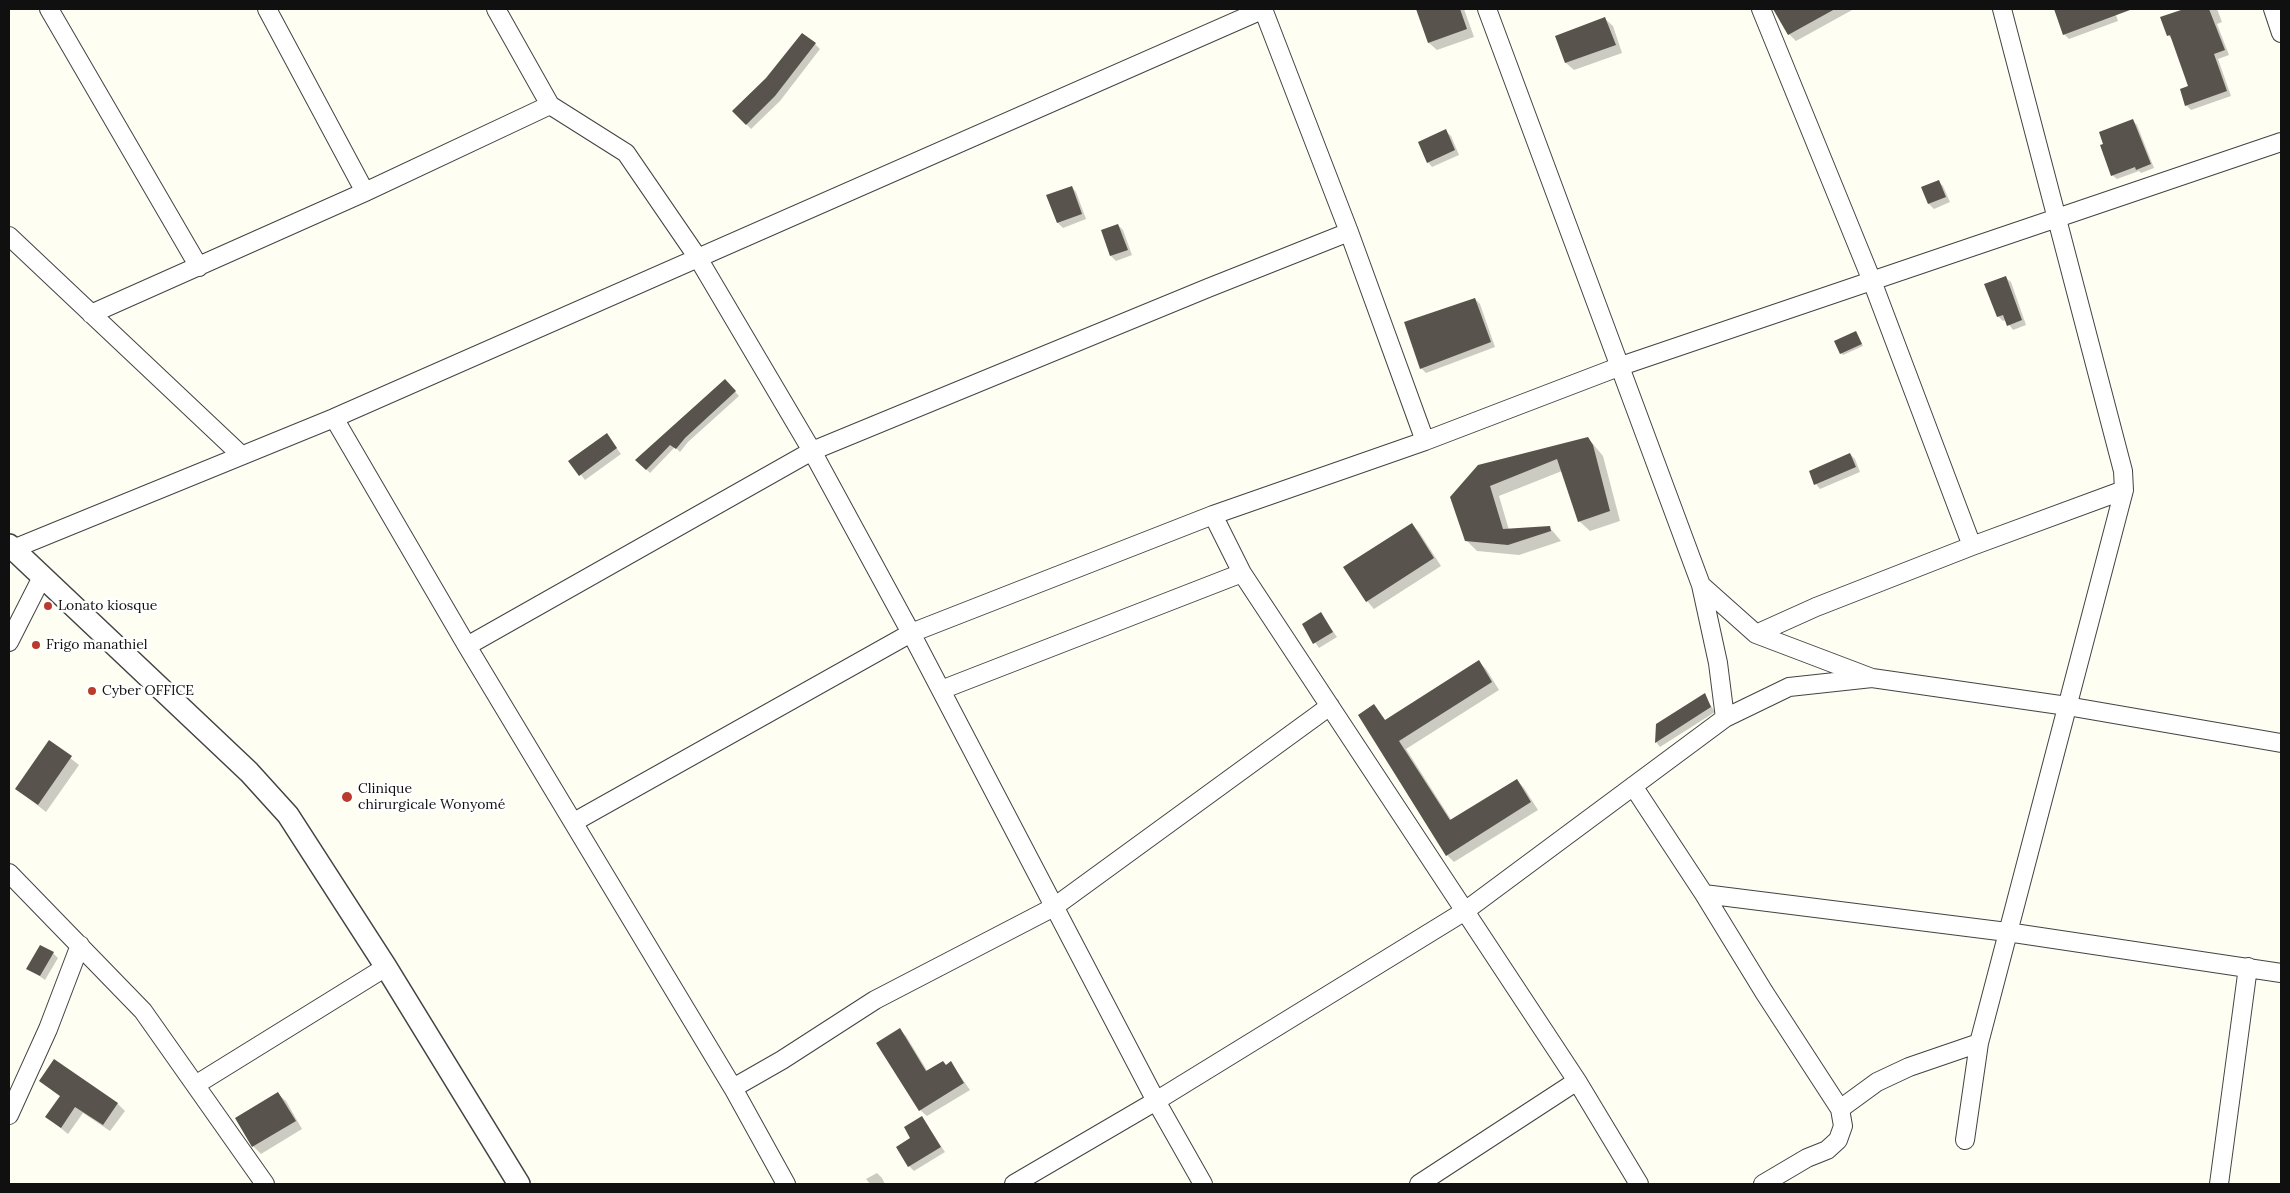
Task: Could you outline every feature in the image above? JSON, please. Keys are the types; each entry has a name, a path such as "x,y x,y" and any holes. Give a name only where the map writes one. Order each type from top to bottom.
{"street":[{"path":"50,9 199,267"},
{"path":"267,9 365,192"},
{"path":"496,9 550,105 626,153 698,258 812,451 911,633 1156,1101 1203,1184"},
{"path":"519,1184 386,967 288,815 249,772 11,547 334,418 1263,9 1349,232 1425,441"},
{"path":"1487,9 1701,585 1718,663 1725,718"},
{"path":"1761,9 1872,281 1972,546"},
{"path":"1965,1140 1979,1043 2124,490 2123,471 2002,9"},
{"path":"2273,9 2281,32"},
{"path":"91,314 365,192 550,105"},
{"path":"574,822 911,633 1213,516 1425,441 1621,366 2281,142"},
{"path":"467,646 812,451 1349,232"},
{"path":"9,236 240,454"},
{"path":"334,418 467,646 733,1088 786,1184"},
{"path":"1756,634 1972,546 2124,490"},
{"path":"1213,516 1242,573 1577,1081 1638,1184"},
{"path":"941,690 1242,573"},
{"path":"9,642 42,577"},
{"path":"1701,585 1756,634 1872,678 2067,706 2281,741"},
{"path":"1014,1184 1156,1101 1464,911 1725,718 1789,687 1872,678"},
{"path":"733,1088 782,1060 875,1000 1054,907 1330,706"},
{"path":"1633,786 1704,894 1764,992 1840,1109 1843,1126 1838,1140 1827,1150 1807,1158 1763,1184"},
{"path":"9,873 143,1011 265,1184"},
{"path":"1704,894 2007,932 2281,973"},
{"path":"9,1115 48,1029 80,945"},
{"path":"196,1084 386,967"},
{"path":"2219,1184 2248,967"},
{"path":"1840,1109 1877,1082 1909,1067 1979,1043"},
{"path":"1419,1184 1577,1081"}],"building":[{"path":"1416,9 1460,9 1467,29 1428,43"},
{"path":"1773,9 1835,9 1788,35"},
{"path":"2054,9 2130,9 2130,10 2063,35"},
{"path":"2184,9 2209,9 2225,50 2214,54 2227,91 2185,106 2180,89 2188,86 2170,35 2167,36 2160,17"},
{"path":"1605,17 1616,45 1565,63 1555,36"},
{"path":"802,33 816,43 775,96 746,125 732,111 766,78"},
{"path":"2133,119 2151,164 2136,170 2135,167 2111,176 2100,145 2103,144 2099,132"},
{"path":"1446,129 1455,150 1427,163 1418,142"},
{"path":"1939,180 1946,197 1928,204 1921,187"},
{"path":"1072,186 1082,214 1057,223 1046,195"},
{"path":"1118,224 1128,250 1110,256 1101,230"},
{"path":"2006,276 2022,320 2007,326 2003,315 1997,317 1984,284"},
{"path":"1475,298 1491,342 1420,369 1404,322"},
{"path":"1856,331 1862,344 1840,354 1834,341"},
{"path":"725,379 736,391 685,438 676,449 670,445 646,470 635,460"},
{"path":"607,433 617,448 579,476 568,461"},
{"path":"1588,437 1593,445 1610,511 1578,522 1557,459 1490,486 1503,529 1550,526 1551,531 1508,545 1465,541 1450,497 1478,465"},
{"path":"1850,453 1856,467 1814,485 1809,471"},
{"path":"1412,523 1434,558 1366,602 1343,567"},
{"path":"1321,612 1333,632 1313,644 1302,624"},
{"path":"1479,660 1492,682 1399,741 1450,820 1517,779 1531,802 1446,856 1358,715 1374,704 1385,720"},
{"path":"1705,693 1711,707 1655,743 1656,724"},
{"path":"49,740 72,756 38,805 15,789"},
{"path":"40,945 54,952 40,976 26,969"},
{"path":"900,1028 926,1071 943,1061 946,1065 951,1061 964,1083 919,1111 876,1043"},
{"path":"54,1059 118,1103 103,1125 75,1107 61,1128 45,1117 60,1096 39,1081"},
{"path":"278,1092 296,1121 252,1147 235,1118"},
{"path":"922,1116 941,1147 908,1167 896,1147 910,1138 904,1127"}],"place":[{"name":"Lonato kiosque","path":"48,606"},
{"name":"Frigo manathiel","path":"36,645"},
{"name":"Cyber OFFICE","path":"92,691"},
{"name":"Clinique chirurgicale Wonyomé","path":"347,797"}]}
